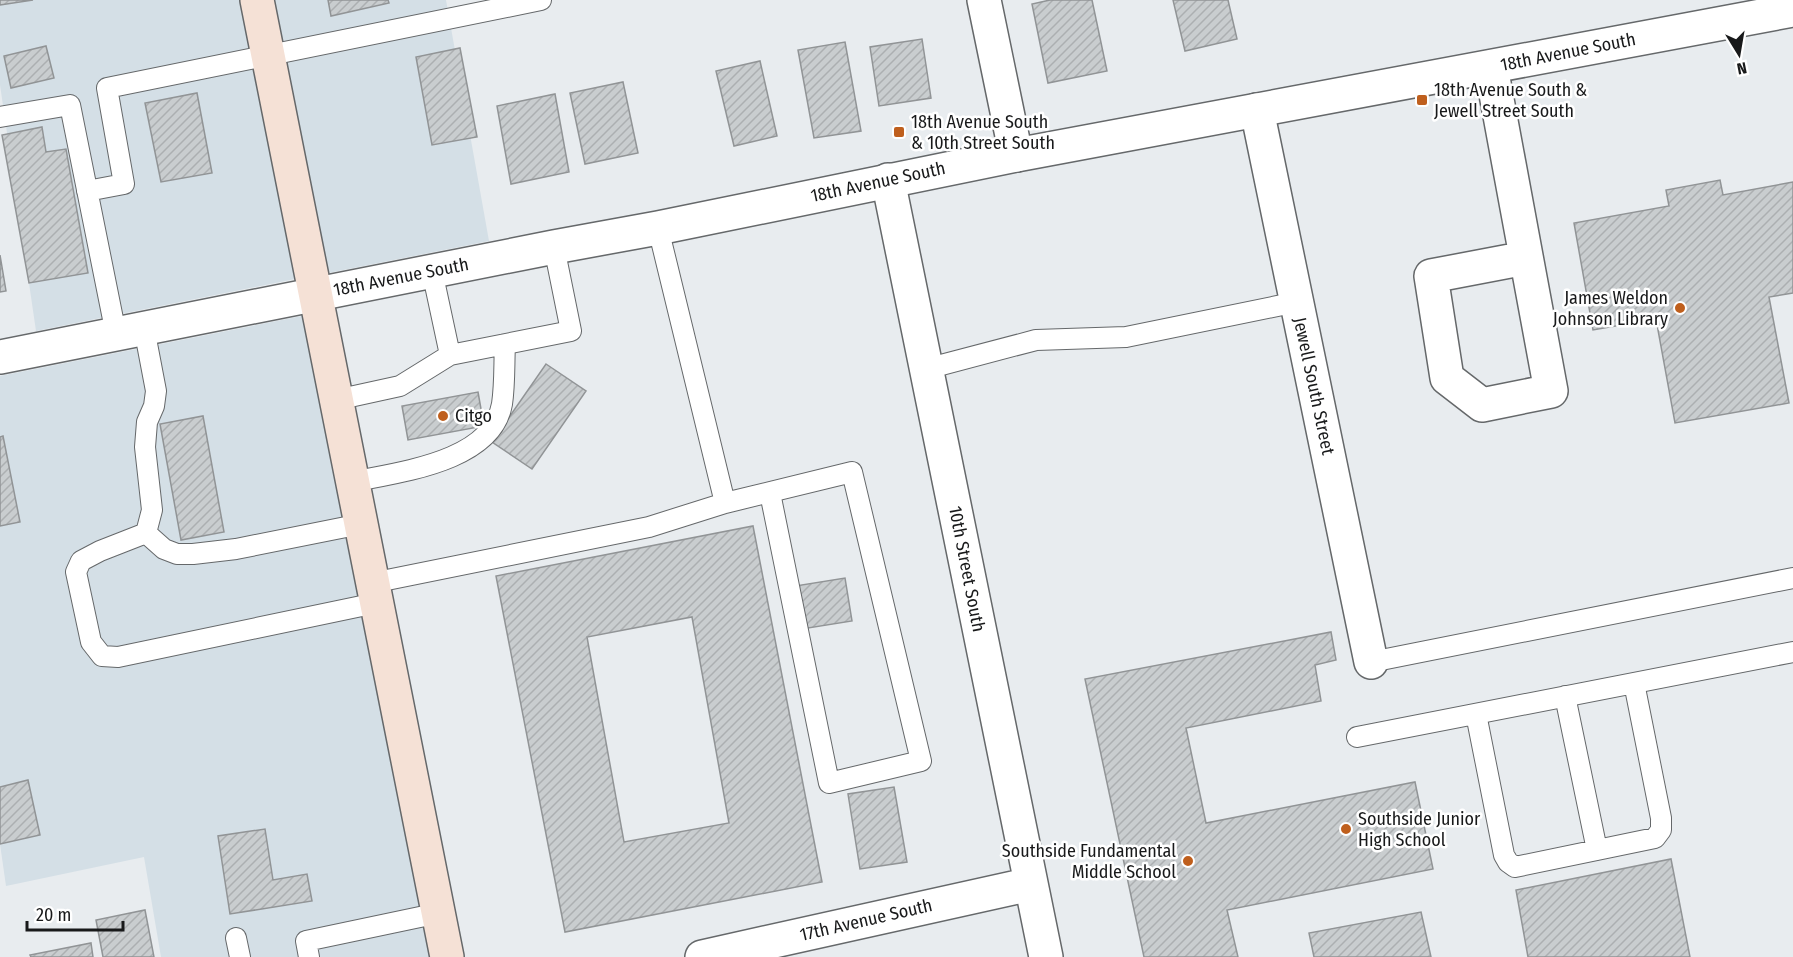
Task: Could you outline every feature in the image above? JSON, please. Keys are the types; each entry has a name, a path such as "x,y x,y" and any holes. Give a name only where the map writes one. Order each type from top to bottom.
{"main road":[{"path":"257,0 447,957"}],"street":[{"path":"984,0 1016,154"},
{"name":"18th Avenue South","path":"0,357 658,228 1016,154 1793,10"},
{"path":"1491,67 1527,258 1551,391 1482,405 1447,378 1431,276 1527,258"},
{"name":"Jewell South Street","path":"1257,110 1371,662"},
{"name":"10th Street South","path":"888,180 1046,957"},
{"name":"17th Avenue South","path":"723,955 1030,884"}],"lane":[{"path":"87,191 124,184 106,88 541,0"},
{"path":"0,117 70,105 87,191 130,331 156,391 154,406 147,422 145,447 152,510 146,533"},
{"path":"658,228 725,503"},
{"path":"336,400 400,386 450,355 571,330 554,247"},
{"path":"432,272 450,355"},
{"path":"926,369 1036,340 1125,337 1297,302"},
{"path":"352,482 432,465 470,448 495,424 502,404 505,344"},
{"path":"146,533 81,561 76,572 91,642 102,656 118,657 649,527 725,503 852,472 921,760 829,783 770,493"},
{"path":"146,533 164,549 177,554 193,554 236,549 361,524"},
{"path":"1371,662 1793,578"},
{"path":"1357,737 1793,652"},
{"path":"1476,714 1504,855 1515,867 1655,838 1661,830 1661,818 1634,683"},
{"path":"1565,696 1597,850"},
{"path":"309,957 306,940 439,913"}],"shaded area":[{"path":"0,0 240,0 295,279 36,331 0,85"},
{"path":"274,0 446,0 489,241 328,273"},
{"path":"302,316 430,957 161,957 144,857 6,886 0,844 0,376"}],"building":[{"path":"0,0 33,0 0,5"},
{"path":"328,0 388,0 389,3 331,16"},
{"path":"1050,0 1092,0 1107,71 1048,83 1032,4"},
{"path":"1173,0 1228,0 1237,39 1185,51"},
{"path":"922,39 931,98 879,106 870,47"},
{"path":"845,42 861,131 814,138 798,50"},
{"path":"46,46 54,78 11,88 4,56"},
{"path":"460,48 477,137 432,145 416,57"},
{"path":"760,61 777,136 734,146 716,71"},
{"path":"623,82 638,153 585,164 570,93"},
{"path":"197,93 212,173 161,182 145,103"},
{"path":"555,94 569,172 511,184 497,106"},
{"path":"42,127 46,152 66,149 88,273 29,283 2,135"},
{"name":"James Weldon Johnson Library","path":"1720,180 1723,195 1793,182 1793,293 1769,297 1789,403 1675,423 1656,319 1593,330 1574,223 1669,206 1666,190"},
{"path":"0,255 6,291 0,292"},
{"path":"546,364 586,391 532,469 492,442"},
{"name":"Citgo","path":"478,392 484,426 408,440 402,406"},
{"path":"203,416 224,532 181,540 160,424"},
{"path":"3,436 20,522 0,526 0,437"},
{"path":"753,526 822,882 565,932 496,576","holes":["692,617 729,823 624,842 587,637"]},
{"path":"845,578 852,621 802,629 795,586"},
{"path":"1331,632 1336,660 1315,665 1321,701 1186,728 1206,823 1415,782 1433,869 1227,910 1238,957 1144,957 1085,679"},
{"path":"28,780 40,835 0,844 0,787"},
{"path":"894,787 907,862 860,869 848,794"},
{"path":"265,829 273,880 307,874 312,901 230,914 218,836"},
{"path":"1671,859 1690,957 1528,957 1516,890"},
{"path":"145,910 154,957 103,957 96,920"},
{"path":"1421,912 1431,957 1314,957 1309,933"},
{"path":"91,943 93,957 31,957 30,955"}],"place":[{"name":"18th Avenue South & Jewell Street South","path":"1422,100"},
{"name":"18th Avenue South & 10th Street South","path":"899,132"},
{"name":"James Weldon Johnson Library","path":"1680,308"},
{"name":"Citgo","path":"443,416"},
{"name":"Southside Junior High School","path":"1346,829"},
{"name":"Southside Fundamental Middle School","path":"1188,861"}]}
